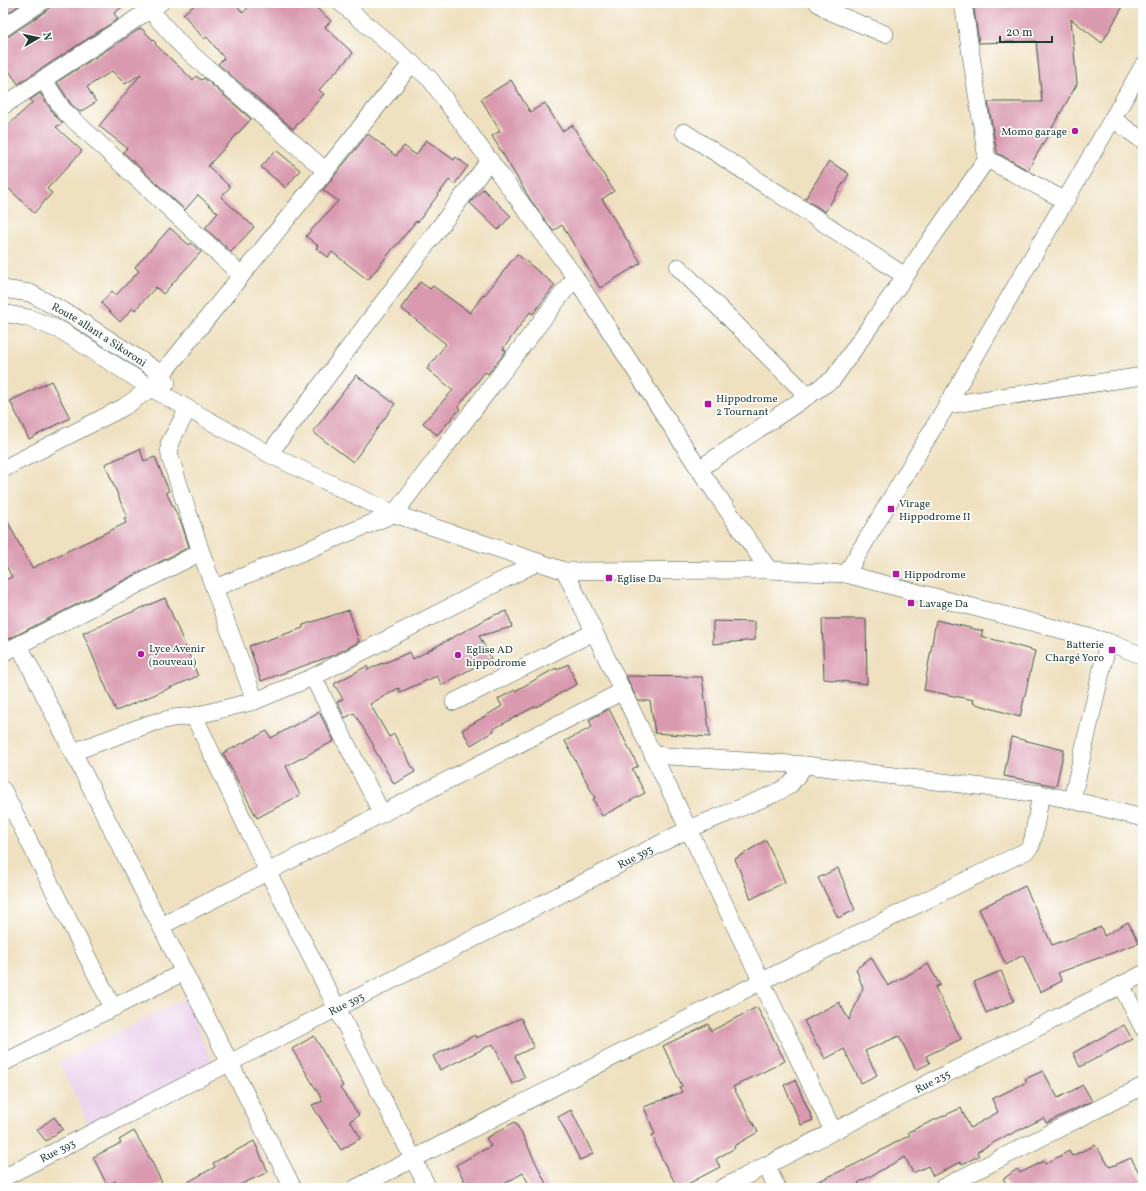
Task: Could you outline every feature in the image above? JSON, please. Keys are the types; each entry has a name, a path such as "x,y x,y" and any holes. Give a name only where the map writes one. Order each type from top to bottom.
{"street":[{"path":"3,28 40,3"},
{"path":"341,3 430,79 575,277 699,469 769,570"},
{"path":"818,3 831,12 885,34"},
{"path":"699,469 833,379 987,159 963,3"},
{"path":"3,106 155,6 182,46 326,171"},
{"path":"3,469 124,407 151,388 412,63"},
{"path":"846,574 947,405 1143,66"},
{"path":"43,80 63,110 241,275"},
{"path":"1112,119 1143,141"},
{"path":"684,132 905,276"},
{"path":"987,159 1066,201"},
{"path":"268,454 490,160"},
{"path":"678,267 808,396"},
{"path":"215,588 394,514 575,277"},
{"name":"Route allant a Sikoroni","path":"3,289 30,293 76,318 162,374 184,406"},
{"path":"3,313 30,318 62,331 151,388 268,454 394,514 565,571 769,570 846,574 1108,642 1143,656"},
{"path":"947,405 1143,376"},
{"path":"184,406 169,444 170,457 255,702"},
{"path":"3,653 202,552"},
{"path":"73,752 152,723 173,718 194,716 255,702 314,677 538,562"},
{"path":"565,571 833,1132"},
{"path":"454,702 594,632"},
{"path":"1072,800 1108,642"},
{"path":"19,645 293,1188"},
{"path":"314,677 382,814"},
{"path":"161,926 623,691"},
{"path":"194,716 268,872 428,1188"},
{"path":"653,755 805,765 1040,794 1072,800 1143,818"},
{"name":"Rue 393","path":"3,1178 689,829 774,794 790,785 805,765"},
{"path":"3,790 113,1008"},
{"path":"356,1188 762,981 1026,851 1031,846 1033,838 1040,794"},
{"path":"3,1063 184,972"},
{"name":"Rue 235","path":"722,1188 1143,974"},
{"path":"1121,985 1143,1028"},
{"path":"942,1188 1143,1086"},
{"path":"766,1166 777,1188"}],"shaded area":[{"path":"185,998 214,1067 89,1125 59,1062"}],"building":[{"path":"3,3 21,3 21,4 3,16"},
{"path":"50,3 128,3 114,13 118,19 18,84 3,62 3,38 9,36 46,11 49,8"},
{"path":"197,3 235,3 243,13 252,3 311,3 331,21 325,27 353,53 319,90 324,94 293,129 218,64 224,58 207,37 204,39 183,14"},
{"path":"973,3 1125,3 1102,43 1071,19 1077,84 1028,170 997,153 988,102 1042,102 1036,41 979,43"},
{"path":"141,28 156,43 155,44 193,80 196,76 202,80 204,78 251,119 208,166 230,187 221,197 254,227 231,252 205,228 218,213 198,195 185,210 123,152 127,148 99,126 141,74 125,84 112,71 87,87 96,102 80,112 71,104 57,82"},
{"path":"511,80 530,112 545,103 562,131 572,125 614,191 602,199 641,263 600,288 562,225 553,231 530,199 492,136 500,131 481,99"},
{"path":"40,93 55,116 63,123 56,127 82,151 47,189 52,193 34,213 3,183 3,130 32,103 30,100"},
{"path":"368,134 396,156 404,146 416,155 426,140 454,160 456,157 468,166 454,185 449,180 418,222 416,221 368,280 332,252 328,257 316,248 318,246 306,236 338,201 323,190"},
{"path":"276,150 300,170 286,188 261,167"},
{"path":"829,161 849,174 825,212 805,199"},
{"path":"483,189 511,216 498,230 470,203"},
{"path":"170,228 189,245 191,243 201,252 163,294 156,287 135,310 133,308 120,322 101,303 112,291 116,295 139,271 135,267"},
{"path":"517,254 555,285 533,314 530,312 503,349 506,351 488,374 485,372 458,407 460,409 437,435 423,423 453,390 427,369 446,344 401,308 420,282 430,289 433,286 470,313"},
{"path":"356,375 395,404 353,462 313,432"},
{"path":"51,381 70,418 29,439 10,401"},
{"path":"140,449 144,461 155,457 169,491 166,492 182,525 189,547 3,642 3,581 12,577 3,560 3,513 32,568 126,523 124,518 127,517 105,464"},
{"name":"Lyce Avenir (nouveau)","path":"165,598 198,676 116,711 83,633"},
{"path":"349,610 359,642 334,655 261,681 249,646 303,628 303,625"},
{"path":"507,611 512,627 479,636 491,658 442,685 437,676 400,692 399,688 370,704 389,737 394,734 415,772 394,784 373,747 374,746 354,713 345,718 337,702 343,699 334,684 367,666 368,670 410,652 413,659 494,615"},
{"path":"822,619 866,619 867,684 824,679"},
{"path":"936,620 983,631 981,636 1035,651 1020,717 973,703 974,700 924,690"},
{"path":"713,621 755,622 755,640 713,644"},
{"path":"568,664 577,684 493,729 494,731 471,745 462,730 502,706 498,699 556,668 557,670"},
{"path":"626,676 702,677 710,737 655,733 650,701 638,701"},
{"path":"609,709 638,766 632,769 645,793 602,816 593,799 595,798 565,741 592,727 589,720"},
{"path":"319,712 334,741 286,766 300,795 257,818 223,753 267,731 271,738"},
{"path":"1011,737 1064,750 1056,786 1004,776"},
{"path":"766,840 785,882 751,899 735,859"},
{"path":"838,868 855,910 838,918 818,878"},
{"path":"1025,886 1052,945 1101,927 1104,936 1128,922 1139,943 1058,973 1062,981 1040,992 1023,955 1006,965 979,909"},
{"path":"871,957 888,986 928,964 940,985 935,987 961,1039 926,1056 930,1063 916,1070 899,1036 865,1051 877,1075 861,1083 844,1049 825,1059 804,1021 839,1002 849,1020 863,988 856,969"},
{"path":"1001,971 1014,1001 986,1013 974,982"},
{"path":"757,1007 785,1061 733,1087 758,1132 734,1146 735,1148 716,1159 720,1167 678,1188 662,1159 652,1135 655,1134 644,1107 682,1092 679,1087 682,1086 663,1046 708,1024 711,1031"},
{"path":"521,1018 534,1047 515,1056 525,1078 512,1084 493,1044 440,1070 433,1056 475,1035 476,1038"},
{"path":"1124,1025 1132,1039 1080,1067 1073,1053"},
{"path":"314,1036 343,1086 340,1088 359,1115 350,1121 361,1138 341,1150 312,1105 323,1101 292,1049"},
{"path":"1043,1071 1058,1098 1083,1085 1092,1101 1046,1123 1044,1118 1009,1134 977,1152 979,1156 962,1164 961,1162 933,1176 928,1166 913,1173 905,1157 851,1188 804,1188 856,1164 910,1135 908,1132 961,1108 970,1128 998,1112 992,1099 1027,1082 1025,1079"},
{"path":"795,1080 813,1120 801,1125 784,1085"},
{"path":"571,1110 593,1154 580,1160 558,1117"},
{"path":"54,1117 63,1129 46,1141 37,1130"},
{"path":"515,1122 548,1188 531,1188 523,1173 497,1188 468,1188 456,1165 491,1146 486,1138"},
{"path":"134,1131 162,1183 151,1188 118,1188 115,1181 107,1185 93,1157 121,1143 119,1140"},
{"path":"254,1141 268,1172 233,1188 177,1188 215,1167 213,1163"},
{"path":"1095,1145 1110,1167 1131,1158 1143,1180 1143,1188 1010,1188 1003,1179 1017,1169 1020,1173 1044,1161 1045,1164 1069,1151 1072,1156"}],"place":[{"name":"Momo garage","path":"1075,131"},
{"name":"Hippodrome 2 Tournant","path":"708,404"},
{"name":"Virage Hippodrome II","path":"891,509"},
{"name":"Hippodrome","path":"896,574"},
{"name":"Eglise Da","path":"609,578"},
{"name":"Lavage Da","path":"911,603"},
{"name":"Batterie Chargé Yoro","path":"1112,650"},
{"name":"Lyce Avenir (nouveau)","path":"141,654"},
{"name":"Eglise AD hippodrome","path":"458,655"}]}
